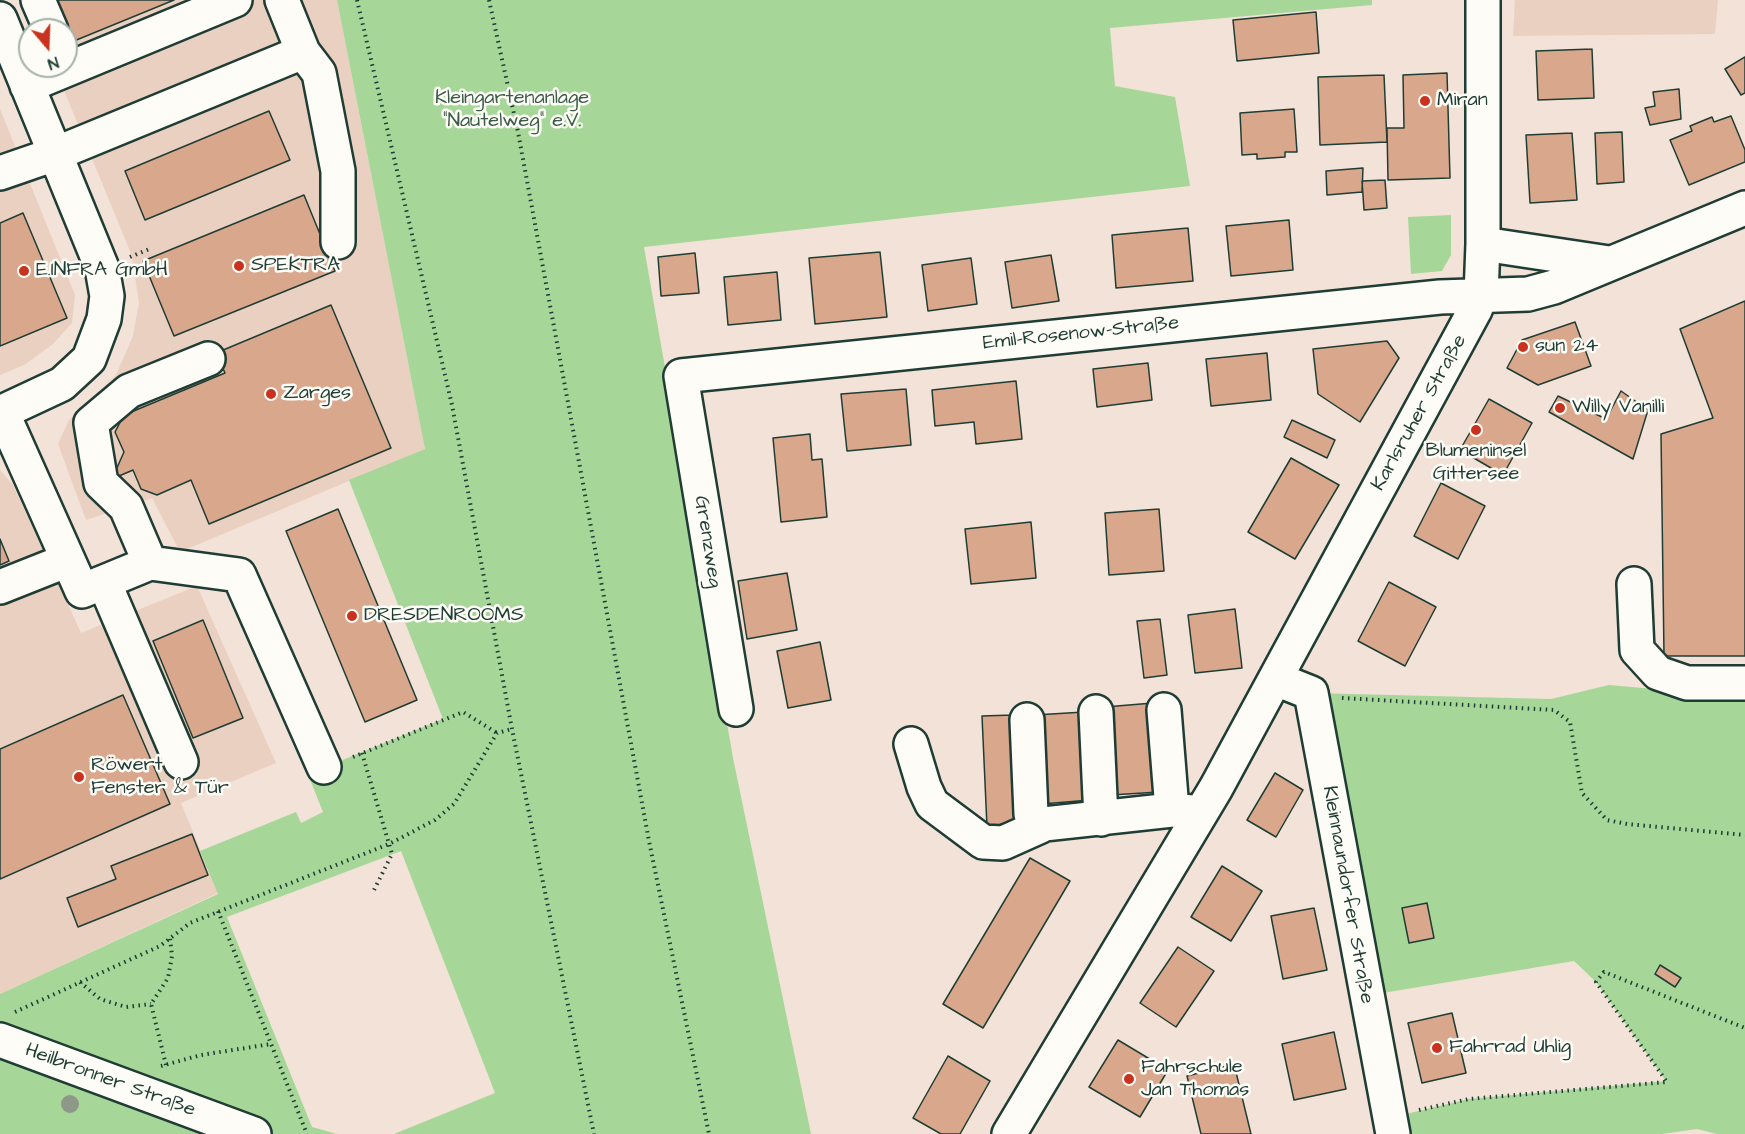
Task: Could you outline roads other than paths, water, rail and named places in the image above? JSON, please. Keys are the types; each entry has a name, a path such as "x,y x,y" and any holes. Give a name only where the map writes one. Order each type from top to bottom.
{"street":[{"path":"38,0 46,18"},
{"path":"78,64 235,0"},
{"path":"282,0 303,51 319,73 338,171 338,242"},
{"name":"Karlsruher Straße","path":"1009,1134 1196,804 1276,679 1469,324 1481,295 1483,0"},
{"path":"0,19 102,268 107,296 104,319 88,359 62,384 1,412 82,591 150,564 239,575 324,766"},
{"path":"0,173 55,154 303,51"},
{"path":"27,86 45,78"},
{"name":"Emil-Rosenow-Straße","path":"681,375 1314,309 1540,291 1745,208"},
{"path":"1483,244 1609,263"},
{"path":"150,564 126,507 101,483 91,423 129,392 208,359"},
{"name":"Grenzweg","path":"681,375 736,709"},
{"path":"0,587 69,560"},
{"path":"104,582 181,762"},
{"path":"1634,584 1637,650 1658,673 1687,683 1745,683"},
{"name":"Kleinnaundorfer Straße","path":"1276,679 1311,693 1391,1126"},
{"path":"911,744 924,787 932,804 983,842 1003,843 1041,826 1196,804 1164,710"},
{"path":"1096,712 1101,819"},
{"path":"1027,720 1032,820 1041,826"},
{"name":"Heilbronner Straße","path":"4,1027 254,1134"}],"place":[{"name":"Miran","path":"1425,101"},
{"name":"SPEKTRA","path":"239,266"},
{"name":"E.INFRA GmbH","path":"24,271"},
{"name":"sun 24","path":"1523,347"},
{"name":"Zarges","path":"271,394"},
{"name":"Willy Vanilli","path":"1560,408"},
{"name":"Blumeninsel Gittersee","path":"1476,430"},
{"name":"DRESDENROOMS","path":"352,616"},
{"name":"Röwert Fenster & Tür","path":"79,777"},
{"name":"Fahrrad Uhlig","path":"1437,1048"},
{"name":"Fahrschule Jan Thomas","path":"1129,1079"}],"park label":[{"name":"Kleingartenanlage \"Nautelweg\" e.V.","path":"512,110"}]}
